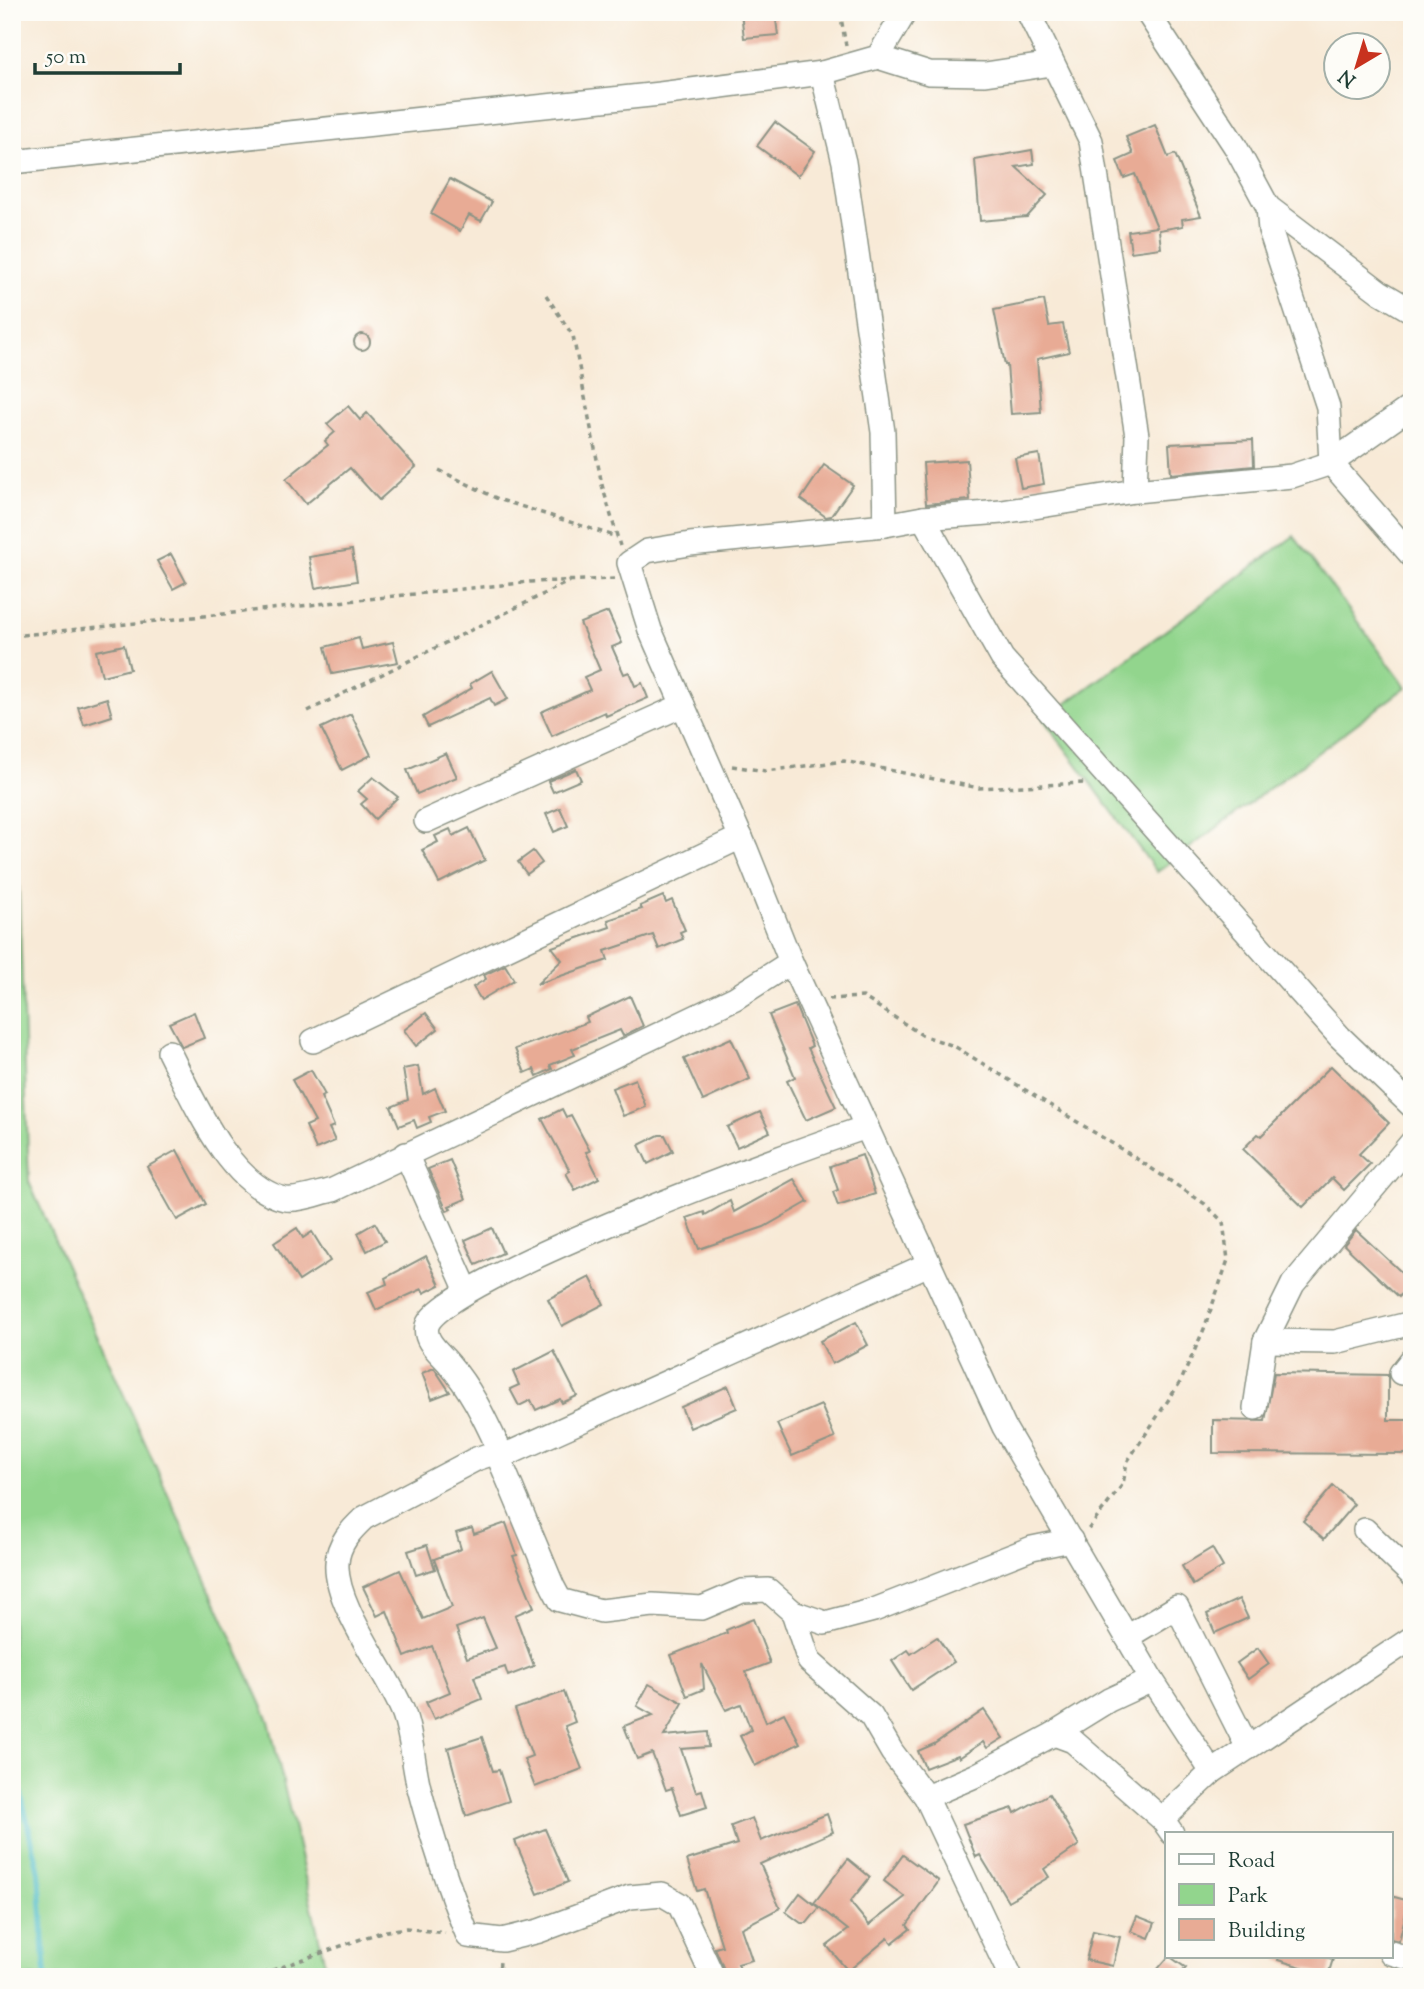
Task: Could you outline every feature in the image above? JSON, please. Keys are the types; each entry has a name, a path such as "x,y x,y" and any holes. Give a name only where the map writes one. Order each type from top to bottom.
{"street":[{"path":"878,57 905,12"},
{"path":"1028,12 1091,141 1135,423 1135,491"},
{"path":"1147,12 1235,146 1268,206 1380,292 1412,311"},
{"path":"12,162 660,94 822,73 878,57 929,73 985,74 1052,64"},
{"path":"822,73 844,162 883,432 885,525"},
{"path":"1268,206 1270,230 1328,407 1331,463 1412,556"},
{"path":"1212,1772 1152,1680 1004,1426 791,962 741,837 650,631 626,560 647,551 690,544 1002,512 1135,491 1292,476 1331,463 1412,406"},
{"path":"923,518 1002,658 1340,1037 1412,1106"},
{"path":"426,821 683,705"},
{"path":"313,1041 741,837"},
{"path":"169,1052 208,1130 255,1186 287,1199 333,1190 735,998 791,962"},
{"path":"867,1126 777,1157 525,1261 467,1291 434,1313 426,1327 429,1342 472,1391 560,1600 601,1611 653,1605 702,1608 741,1591 768,1590 793,1612 825,1623 874,1610 1032,1548 1073,1544"},
{"path":"1255,1408 1265,1341 1293,1284 1412,1142"},
{"path":"406,1154 467,1291"},
{"path":"713,1977 679,1904 662,1894 630,1897 539,1931 502,1940 468,1936 425,1812 404,1715 361,1636 337,1563 350,1531 364,1518 476,1459 500,1455 929,1264"},
{"path":"1265,1341 1335,1342 1412,1323"},
{"path":"1365,1530 1412,1575"},
{"path":"1127,1637 1177,1607 1248,1748"},
{"path":"793,1612 809,1661 871,1716 892,1752 926,1797 1011,1977"},
{"path":"1054,1734 1073,1741 1167,1826 1212,1772 1412,1638"},
{"path":"926,1797 977,1775 1054,1734 1109,1700 1152,1680"},
{"path":"1392,1953 1412,1959"}],"path":[{"path":"840,12 852,65"},
{"path":"12,636 572,580 630,578 602,485 573,336 546,295"},
{"path":"439,470 498,499 617,537"},
{"path":"308,711 572,580"},
{"path":"729,766 766,771 844,761 979,788 1115,782"},
{"path":"809,1000 863,997 922,1035 954,1046 1017,1087 1048,1102 1205,1204 1223,1222 1228,1260 1185,1371 1127,1462 1123,1484 1073,1544"},
{"path":"253,1977 381,1932 405,1928 468,1936"}],"green space":[{"path":"1294,536 1406,687 1157,872 1044,720"},
{"path":"12,826 17,838 29,1182 269,1721 328,1977 12,1977"}],"building":[{"path":"741,12 775,12 778,35 744,38"},
{"path":"775,122 815,151 798,176 757,146"},
{"path":"1155,125 1168,157 1175,154 1201,216 1182,219 1183,226 1159,230 1161,248 1131,252 1128,231 1157,227 1135,174 1124,178 1117,161 1133,154 1126,137"},
{"path":"1032,150 1034,164 1016,167 1047,195 1027,217 980,221 975,160"},
{"path":"450,179 492,202 481,221 469,215 460,231 431,214"},
{"path":"1044,300 1049,326 1063,324 1069,352 1037,359 1041,412 1011,414 1007,365 994,310"},
{"path":"359,334 365,334 370,342 368,348 359,350 354,345 354,339"},
{"path":"348,406 360,420 367,413 416,467 379,500 350,468 306,504 286,479 328,445 325,441 335,432 327,424"},
{"path":"1253,440 1254,466 1171,474 1169,444"},
{"path":"1039,454 1044,484 1021,488 1015,458"},
{"path":"967,460 970,500 926,504 923,463"},
{"path":"824,465 853,485 831,516 826,517 801,499"},
{"path":"352,550 357,581 315,588 309,557"},
{"path":"171,554 186,582 173,589 157,561"},
{"path":"608,612 622,643 612,647 624,674 629,672 635,686 642,683 648,698 606,716 605,712 552,736 541,712 590,690 584,677 600,670 580,623"},
{"path":"359,638 362,649 393,642 398,662 332,674 325,647"},
{"path":"124,645 130,669 102,676 96,651"},
{"path":"492,671 508,699 494,706 490,698 428,727 423,717 472,688 470,684"},
{"path":"107,698 112,716 84,725 78,707"},
{"path":"351,714 371,755 342,770 321,728"},
{"path":"446,753 457,777 417,794 407,770"},
{"path":"576,769 581,780 553,792 548,781"},
{"path":"373,777 398,797 375,819 361,804 367,799 358,791"},
{"path":"560,808 568,826 554,832 546,814"},
{"path":"469,828 485,860 439,883 422,850 438,842 435,836 450,829 453,836"},
{"path":"533,851 542,863 527,874 518,862"},
{"path":"663,896 666,903 672,900 685,930 680,932 683,939 659,949 653,935 605,951 608,960 537,984 562,960 552,947 610,927 608,920 642,909 640,906"},
{"path":"505,965 514,980 481,1000 473,987 486,979 484,975"},
{"path":"630,996 643,1026 623,1036 620,1030 572,1049 575,1055 550,1065 552,1069 537,1076 534,1069 525,1073 515,1049 588,1022 586,1017"},
{"path":"795,1005 812,1046 808,1048 836,1107 806,1120 787,1081 795,1077 769,1015"},
{"path":"194,1012 204,1038 182,1047 169,1023"},
{"path":"426,1013 438,1029 416,1046 404,1030"},
{"path":"731,1038 750,1079 703,1101 684,1059"},
{"path":"418,1066 423,1094 435,1088 445,1111 429,1117 431,1122 417,1128 414,1120 399,1126 391,1107 408,1100 403,1069"},
{"path":"1331,1066 1389,1123 1359,1154 1370,1164 1344,1190 1332,1178 1303,1207 1243,1149 1258,1134 1261,1136"},
{"path":"311,1070 325,1095 321,1097 334,1126 329,1128 335,1141 316,1149 306,1126 315,1122 292,1080"},
{"path":"635,1079 646,1107 623,1116 612,1088"},
{"path":"562,1109 566,1117 571,1115 590,1151 586,1152 599,1178 575,1190 566,1173 570,1171 542,1119"},
{"path":"760,1112 770,1132 737,1147 727,1127"},
{"path":"659,1135 665,1135 673,1151 648,1164 639,1145"},
{"path":"177,1150 206,1204 177,1220 147,1167"},
{"path":"862,1155 875,1194 838,1206 833,1192 838,1190 830,1166"},
{"path":"450,1160 466,1199 449,1206 451,1209 447,1211 428,1169"},
{"path":"794,1179 808,1202 764,1227 699,1249 687,1218 704,1212 705,1215 730,1201 734,1212"},
{"path":"375,1223 385,1241 367,1251 358,1233"},
{"path":"297,1228 303,1238 312,1232 330,1261 299,1281 274,1243"},
{"path":"492,1228 503,1253 476,1265 465,1240"},
{"path":"1356,1230 1412,1282 1399,1297 1344,1245"},
{"path":"426,1256 440,1285 424,1293 422,1289 376,1310 368,1292 387,1284 385,1278"},
{"path":"590,1277 604,1304 562,1326 548,1299"},
{"path":"856,1322 868,1345 832,1364 820,1341"},
{"path":"554,1351 577,1396 562,1403 560,1399 536,1410 531,1400 519,1406 510,1389 519,1385 513,1372"},
{"path":"434,1368 450,1392 432,1399 422,1373"},
{"path":"1274,1373 1388,1375 1388,1420 1412,1420 1412,1454 1213,1453 1213,1420 1265,1421"},
{"path":"728,1386 737,1408 690,1428 681,1407"},
{"path":"821,1405 835,1438 792,1456 777,1424"},
{"path":"1333,1486 1354,1504 1324,1539 1303,1521"},
{"path":"506,1523 517,1555 513,1556 534,1607 515,1615 534,1666 508,1676 505,1667 474,1677 482,1699 434,1719 426,1702 450,1692 432,1646 405,1657 387,1611 377,1616 363,1587 400,1570 423,1619 452,1607 434,1559 461,1549 456,1533 472,1528 474,1534","holes":["483,1618 496,1648 467,1658 456,1628"]},
{"path":"427,1545 435,1569 416,1575 408,1551"},
{"path":"1212,1548 1223,1567 1193,1585 1182,1566"},
{"path":"1239,1599 1248,1618 1215,1633 1207,1614"},
{"path":"753,1619 770,1663 746,1672 766,1722 784,1713 800,1743 755,1766 740,1736 751,1730 741,1704 726,1710 702,1664 704,1689 687,1696 671,1655 727,1633 726,1630"},
{"path":"937,1637 954,1662 911,1690 892,1661 908,1650 911,1654"},
{"path":"1258,1648 1269,1664 1248,1679 1237,1663"},
{"path":"649,1684 683,1703 664,1736 708,1732 709,1747 681,1749 696,1792 702,1790 707,1807 681,1815 672,1788 666,1790 652,1753 637,1759 624,1726 653,1715 637,1706"},
{"path":"564,1692 575,1722 565,1726 582,1769 535,1787 524,1759 532,1756 515,1709"},
{"path":"984,1710 1003,1738 987,1748 983,1742 959,1758 958,1755 925,1768 918,1751 934,1744"},
{"path":"482,1737 493,1771 499,1770 509,1801 466,1816 448,1748"},
{"path":"1049,1794 1079,1845 1044,1869 1049,1877 1008,1901 980,1855 976,1857 963,1824 1013,1808 1015,1813"},
{"path":"827,1814 833,1832 760,1864 780,1908 741,1928 752,1960 738,1964 743,1977 727,1977 715,1948 722,1946 704,1889 697,1891 687,1860 737,1844 731,1826 752,1818 761,1841"},
{"path":"545,1829 568,1882 538,1894 515,1841"},
{"path":"903,1855 939,1881 907,1925 910,1929 892,1943 888,1938 848,1971 827,1946 848,1930 814,1903 848,1859 870,1877 850,1902 869,1925 905,1897 884,1881"},
{"path":"800,1893 819,1908 807,1923 801,1923 786,1912"},
{"path":"1392,1896 1409,1901 1399,1941 1392,1939"},
{"path":"1137,1916 1155,1923 1149,1938 1131,1931"},
{"path":"1093,1931 1120,1937 1113,1966 1086,1960"},
{"path":"1167,1958 1172,1958 1186,1968 1178,1977 1151,1977"},
{"path":"1278,1958 1333,1959 1328,1975"}],"waterway":[{"path":"12,1757 39,1872 46,1977"}]}
